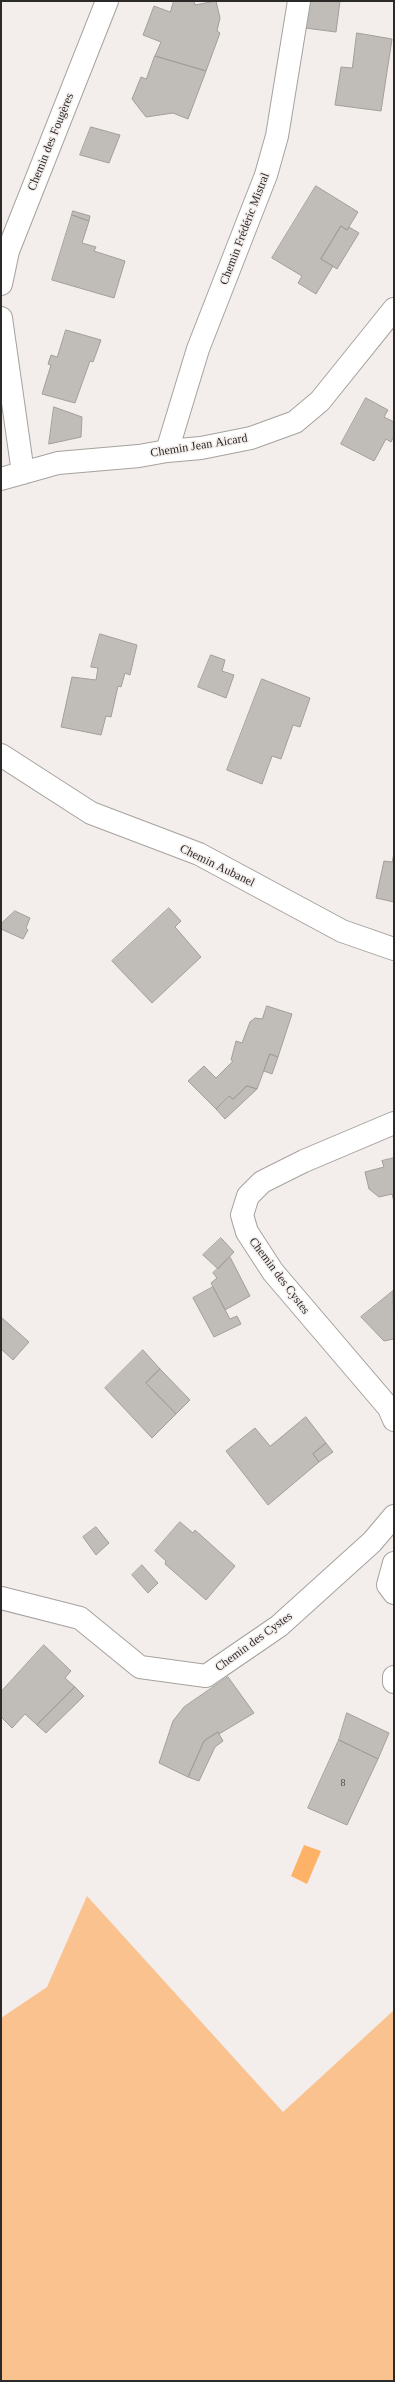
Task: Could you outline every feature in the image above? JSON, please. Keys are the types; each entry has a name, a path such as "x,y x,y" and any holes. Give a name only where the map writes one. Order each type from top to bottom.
{"street":[{"name":"Chemin des Fougères","path":"1,284 8,251 107,1"},
{"name":"Chemin Frédéric Mistral","path":"167,451 198,349 268,168 277,136 299,1"},
{"name":"Chemin Jean Aicard","path":"1,479 58,463 139,456 167,451 201,448 251,438 295,422 320,401 394,309"},
{"path":"1,318 23,473"},
{"name":"Chemin Aubanel","path":"1,756 91,813 199,854 342,931 394,948"},
{"name":"Chemin des Cystes","path":"394,1123 304,1161 262,1182 248,1196 242,1215 247,1232 273,1272 389,1408 394,1420"},
{"name":"Chemin des Cystes","path":"1,1598 80,1618 140,1667 206,1676 279,1626 372,1542 394,1516"},
{"path":"394,1563 388,1585 394,1593"},
{"path":"394,1677 394,1682"}],"shaded area":[{"path":"304,1845 321,1851 307,1884 291,1876"},
{"path":"87,1896 283,2112 394,2010 394,2381 1,2381 1,2018 47,1987"}],"building":[{"path":"174,1 194,1 195,5 216,1 220,18 217,31 220,33 206,71 155,56 161,42 143,35 154,6 170,12"},
{"path":"310,1 340,1 336,32 305,28"},
{"path":"357,33 392,39 381,111 335,105 341,67 352,68"},
{"path":"155,56 206,71 188,119 173,113 146,117 132,99 141,77 146,79"},
{"path":"91,127 120,135 109,163 80,155"},
{"path":"316,186 358,212 347,230 341,226 321,259 333,266 316,294 298,283 302,276 272,258"},
{"path":"73,211 90,216 89,221 72,215"},
{"path":"72,215 89,221 82,243 96,247 94,251 125,261 114,298 52,280"},
{"path":"341,226 347,230 349,227 359,233 337,269 321,259"},
{"path":"66,330 101,340 93,362 90,361 75,403 42,394 51,365 48,364 51,355 57,357"},
{"path":"366,398 388,410 384,417 394,422 394,436 391,442 386,439 374,461 341,444"},
{"path":"54,407 82,417 81,437 49,444"},
{"path":"100,634 137,645 130,675 125,673 121,687 118,686 111,717 106,716 101,735 61,727 72,677 96,680 98,668 91,667"},
{"path":"211,655 225,660 222,671 234,675 226,698 198,687"},
{"path":"262,679 310,698 300,727 293,725 281,759 272,756 262,784 227,770"},
{"path":"394,853 394,902 376,898 384,861 392,862"},
{"path":"169,908 181,921 175,927 201,957 152,1003 112,961"},
{"path":"15,911 30,918 26,928 28,930 23,939 1,929 1,924"},
{"path":"267,1006 292,1014 278,1057 270,1054 257,1089 247,1086 233,1099 229,1096 216,1109 188,1081 204,1066 216,1078 233,1061 231,1060 236,1041 242,1043 250,1022 255,1018 262,1019"},
{"path":"270,1054 278,1057 272,1074 264,1071"},
{"path":"247,1086 257,1089 225,1119 216,1109 229,1096 233,1099"},
{"path":"394,1158 394,1202 392,1194 379,1197 369,1189 365,1172 384,1167 382,1161"},
{"path":"221,1238 234,1252 218,1269 203,1255"},
{"path":"230,1257 250,1296 225,1310 211,1283 217,1278 213,1273"},
{"path":"213,1287 230,1319 237,1316 241,1324 214,1337 193,1298"},
{"path":"393,1291 394,1339 384,1341 361,1317"},
{"path":"1,1317 29,1342 13,1360 1,1349"},
{"path":"143,1350 160,1369 146,1383 176,1414 152,1438 105,1388"},
{"path":"160,1369 190,1400 176,1414 146,1383"},
{"path":"306,1417 326,1443 313,1454 319,1462 268,1505 226,1451 255,1428 270,1446"},
{"path":"326,1443 333,1452 319,1462 313,1454"},
{"path":"180,1522 193,1533 195,1530 235,1566 206,1600 165,1564 166,1561 155,1551"},
{"path":"96,1527 109,1543 96,1555 83,1537"},
{"path":"142,1565 158,1583 148,1593 132,1575"},
{"path":"44,1645 71,1671 65,1678 75,1687 37,1725 25,1714 12,1728 1,1717 1,1692"},
{"path":"228,1677 254,1713 219,1734 218,1732 204,1741 188,1777 159,1763 173,1721 184,1707"},
{"path":"75,1687 84,1696 46,1733 37,1725"},
{"path":"347,1713 389,1733 378,1759 339,1740"},
{"path":"218,1732 223,1741 215,1747 199,1781 188,1777 204,1741"},
{"path":"339,1740 378,1759 347,1825 308,1808"}]}
